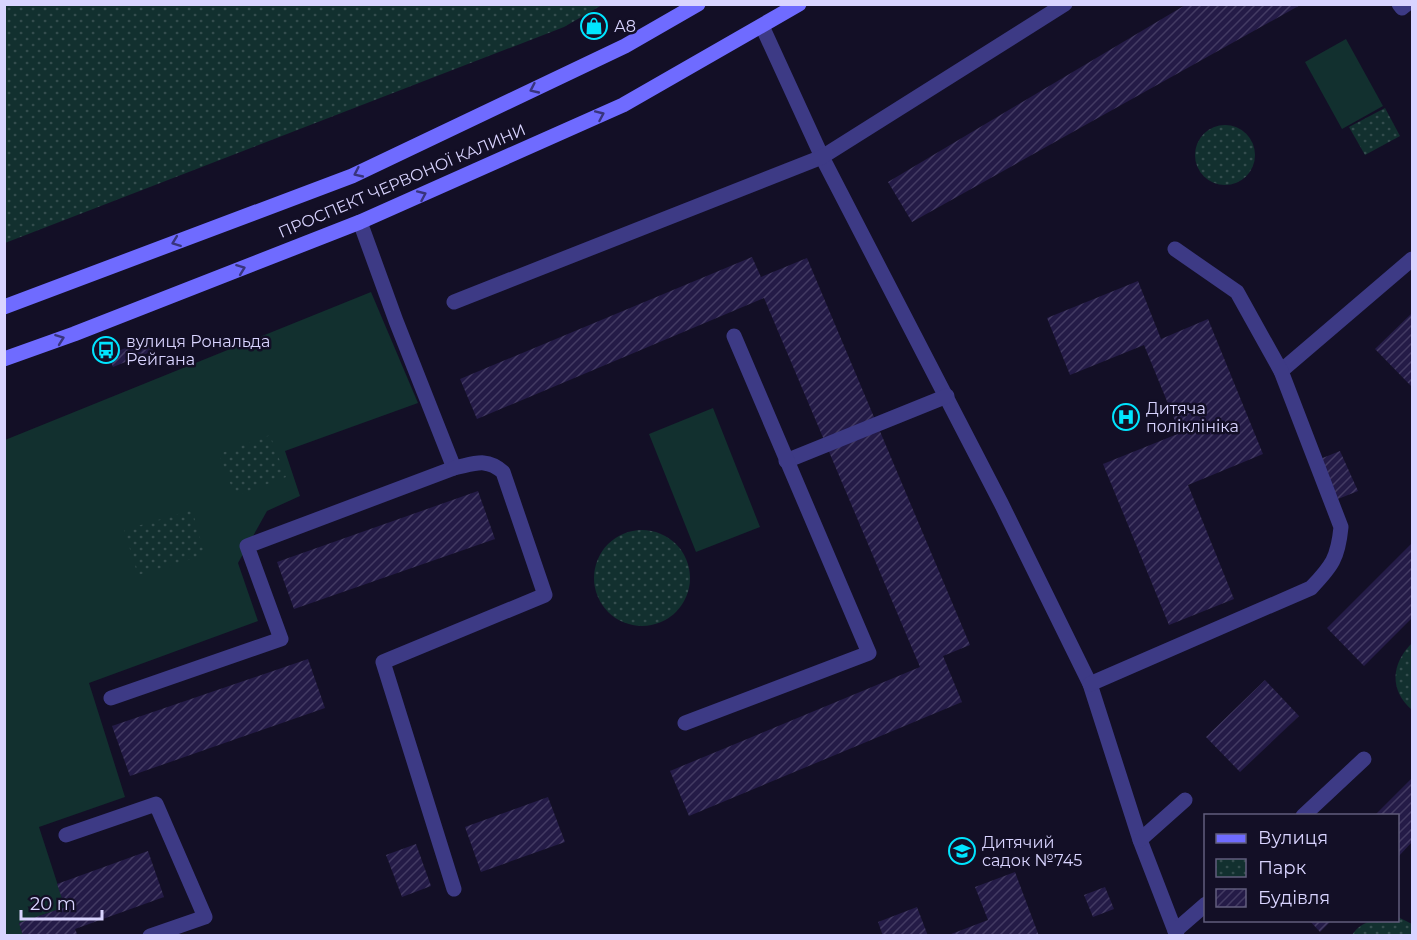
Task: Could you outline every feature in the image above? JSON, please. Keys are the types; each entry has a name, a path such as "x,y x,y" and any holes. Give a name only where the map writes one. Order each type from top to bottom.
{"main road":[{"name":"ПРОСПЕКТ ЧЕРВОНОЇ КАЛИНИ","path":"4,307 351,176 625,46 698,4"},
{"name":"ПРОСПЕКТ ЧЕРВОНОЇ КАЛИНИ","path":"4,359 74,334 360,222 623,105 799,4"}],"lane":[{"path":"454,302 822,157 1065,4"},
{"path":"1399,4 1402,8 1407,4"},
{"path":"762,26 822,157 1001,502 1090,684 1140,840 1176,933 1204,906"},
{"path":"360,222 454,468"},
{"path":"1090,684 1311,588 1329,570 1339,549 1341,527 1281,371 1237,292 1175,249"},
{"path":"1281,371 1413,259"},
{"path":"686,723 869,653 734,336"},
{"path":"786,461 947,396"},
{"path":"111,698 281,639 247,546 454,468 486,461 495,465 503,472 545,595 383,662 454,889"},
{"path":"1305,814 1364,759"},
{"path":"1140,840 1185,800"},
{"path":"66,836 156,804 205,917 150,936"}],"green space":[{"path":"5,4 602,5 564,27 5,243"},
{"path":"1346,39 1383,106 1342,129 1305,62"},
{"path":"1385,108 1400,136 1365,155 1349,127"},
{"path":"1219,125 1231,125 1242,130 1250,138 1255,155 1253,167 1242,180 1231,185 1219,185 1208,180 1200,172 1195,161 1195,149 1200,138 1208,130"},
{"path":"371,292 418,403 285,451 300,496 267,511 238,563 258,621 89,683 125,797 39,827 65,907 19,923 23,935 5,936 5,440"},
{"path":"713,408 760,527 696,552 649,434"},
{"path":"270,435 286,477 235,496 219,454"},
{"path":"192,510 205,555 138,575 124,530"},
{"path":"642,530 660,533 676,544 687,560 690,578 687,596 676,612 660,623 642,626 624,623 608,612 597,596 594,578 597,560 608,544 624,533"},
{"path":"1412,643 1412,710 1399,694 1396,677 1400,660"},
{"path":"1399,918 1412,924 1412,935 1352,935 1356,929 1366,923 1399,922"}],"building":[{"path":"1187,4 1302,4 912,222 888,182"},
{"path":"752,257 761,277 807,258 970,645 943,656 962,702 689,816 670,771 920,667 764,298 477,419 460,379"},
{"path":"1138,281 1161,339 1208,319 1263,454 1188,485 1234,599 1169,625 1103,464 1180,433 1144,345 1070,375 1047,318"},
{"path":"1412,313 1412,387 1375,349"},
{"path":"148,339 153,351 113,367 108,355"},
{"path":"1340,451 1358,491 1338,499 1320,459"},
{"path":"478,491 495,539 294,609 277,562"},
{"path":"1412,543 1412,618 1364,666 1327,628"},
{"path":"308,659 325,708 130,776 112,726"},
{"path":"1265,680 1299,716 1240,772 1206,737"},
{"path":"1412,778 1412,842 1399,856 1399,814 1376,814"},
{"path":"548,797 565,842 481,872 465,827"},
{"path":"416,844 431,886 402,897 386,855"},
{"path":"148,851 164,897 75,929 78,936 23,936 19,923 65,907 57,884"},
{"path":"1015,872 1039,936 946,936 988,920 975,887"},
{"path":"1105,887 1114,909 1093,917 1084,895"},
{"path":"917,907 928,936 883,936 878,922"},
{"path":"1311,922 1330,922 1320,932"}],"place":[{"name":"А8","path":"594,26"},
{"name":"вулиця Рональда Рейгана","path":"106,350"},
{"name":"Дитяча поліклініка","path":"1126,417"},
{"name":"Дитячий садок №745","path":"962,851"}]}
